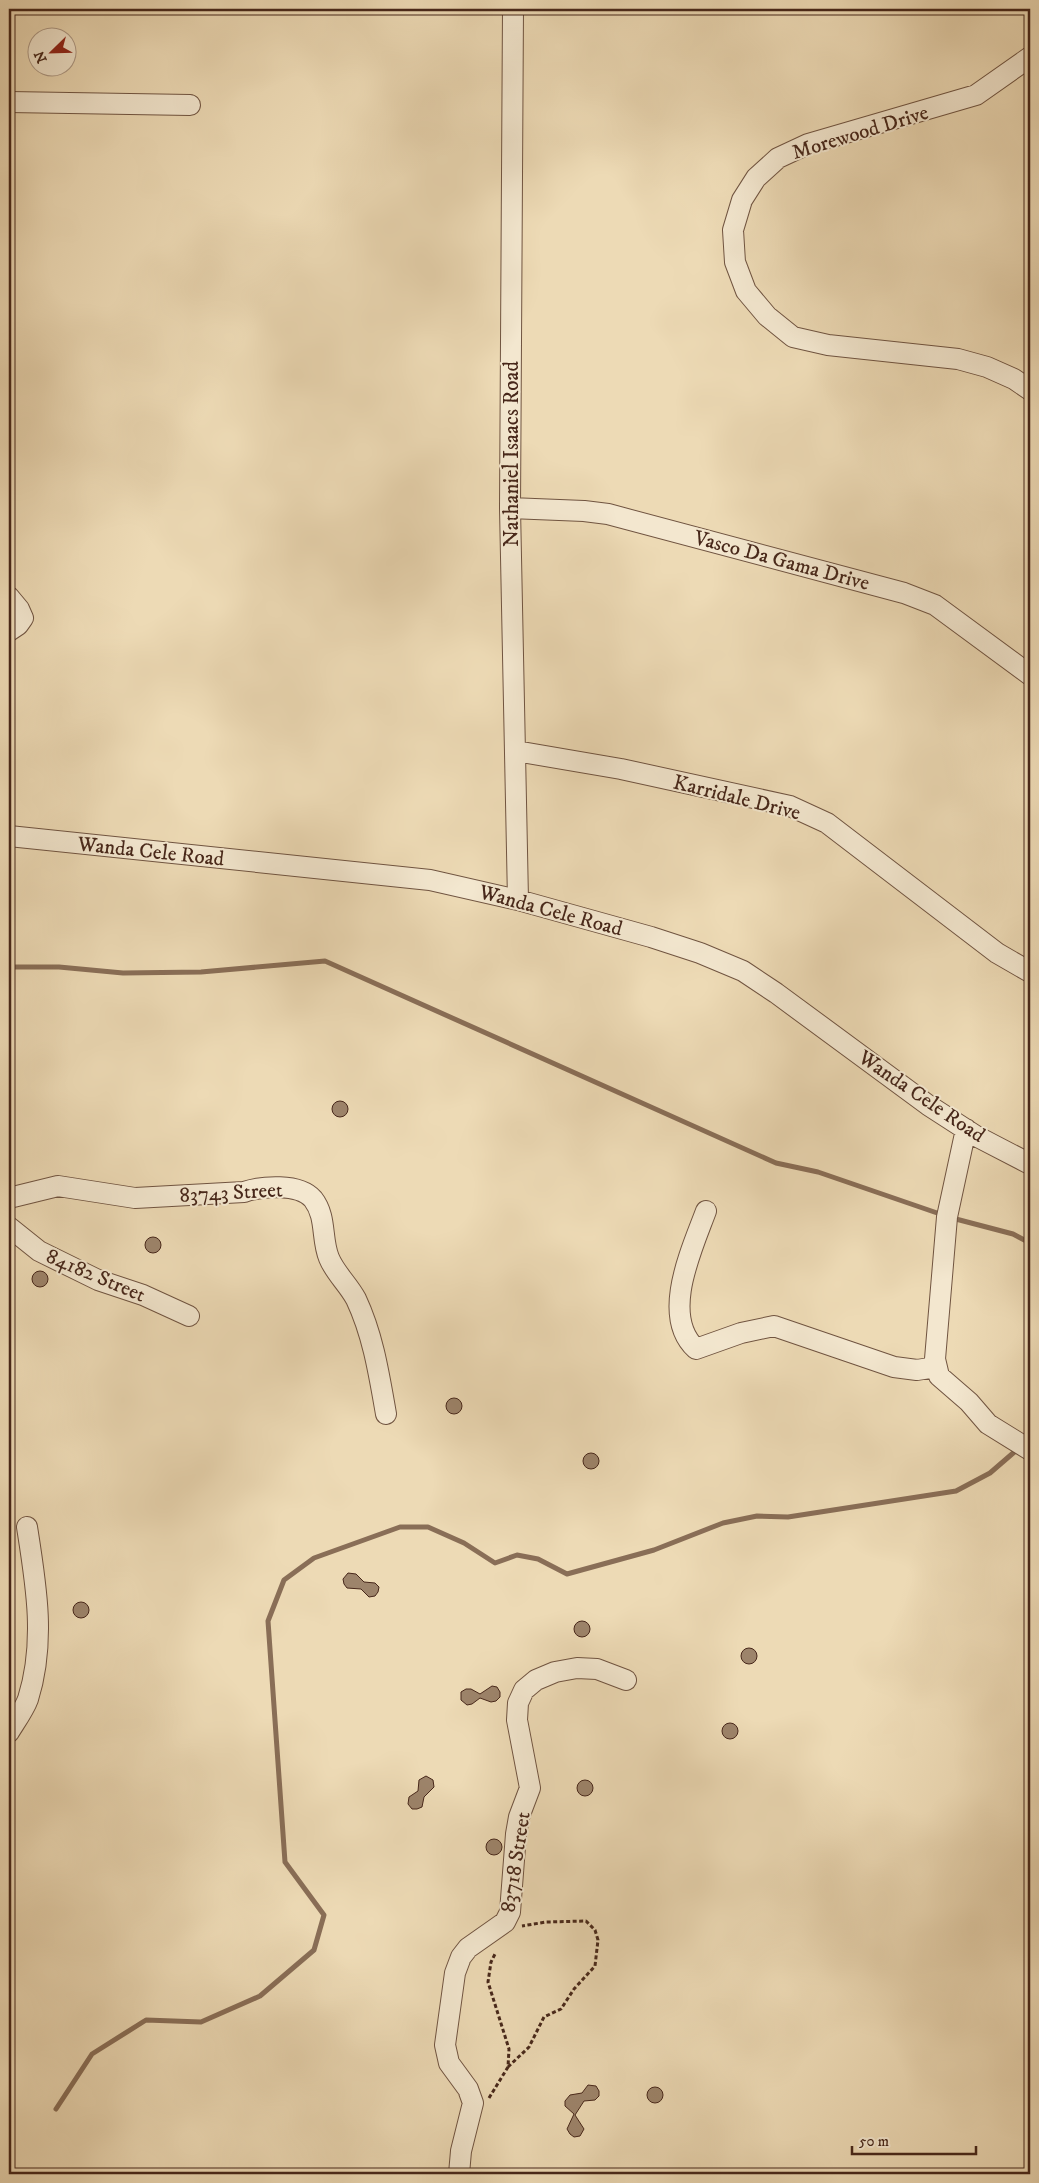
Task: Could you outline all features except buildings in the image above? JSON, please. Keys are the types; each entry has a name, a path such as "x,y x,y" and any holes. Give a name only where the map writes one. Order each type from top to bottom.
{"street":[{"name":"Nathaniel Isaacs Road","path":"513,9 510,508 518,900"},
{"name":"Morewood Drive","path":"1030,57 976,95 808,144 778,158 756,178 742,200 733,230 735,262 746,291 766,316 793,337 828,345 958,359 987,367 1014,379 1030,390"},
{"path":"9,102 190,105"},
{"name":"Vasco Da Gama Drive","path":"510,508 584,511 608,514 904,593 934,606 1030,675"},
{"path":"9,597 20,609 23,618 18,625 9,631"},
{"name":"Karridale Drive","path":"516,750 621,769 790,806 828,823 997,952 1030,972"},
{"name":"Wanda Cele Road","path":"9,836 430,880 518,900 651,937 700,953 743,971 776,993 928,1105 966,1129 1030,1164"},
{"path":"966,1129 947,1217 935,1359 936,1367 939,1376 969,1402 988,1424 1030,1450"},
{"name":"83743 Street","path":"9,1198 58,1186 135,1198 244,1192 259,1187 282,1187 307,1195 313,1199 319,1210 324,1227 327,1255 331,1264 347,1284 364,1319 377,1360 386,1414"},
{"path":"706,1211 689,1257 680,1292 679,1310 685,1334 689,1343 696,1349 741,1333 774,1326 894,1367 917,1370 936,1367"},
{"name":"84182 Street","path":"9,1226 39,1251 98,1280 143,1295 189,1316"},
{"path":"9,1732 28,1700 36,1658 38,1597 28,1527"},
{"name":"83718 Street","path":"459,2174 461,2151 473,2104 468,2089 449,2063 445,2045 455,1972 461,1957 468,1948 505,1922 510,1912 516,1834 519,1817 530,1788 518,1728 518,1703 524,1690 536,1680 555,1672 576,1668 597,1669 626,1680"}],"path":[{"path":"488,2100 508,2067 529,2047 544,2017 561,2009 574,1989 595,1966 598,1952 598,1940 595,1930 586,1921 546,1922 514,1928"},
{"path":"497,1949 491,1962 488,1982 509,2049 508,2067"}],"waterway":[{"path":"9,967 59,967 123,973 201,972 325,961 776,1163 818,1172 943,1215"},
{"path":"952,1218 1013,1234 1030,1243"},
{"path":"56,2109 92,2054 146,2020 201,2022 260,1996 314,1950 324,1915 285,1862 268,1621 284,1580 314,1558 400,1527 428,1527 464,1543 495,1563 517,1555 538,1559 567,1574 654,1550 723,1523 757,1516 788,1517 956,1491 990,1473 1019,1448"}]}
